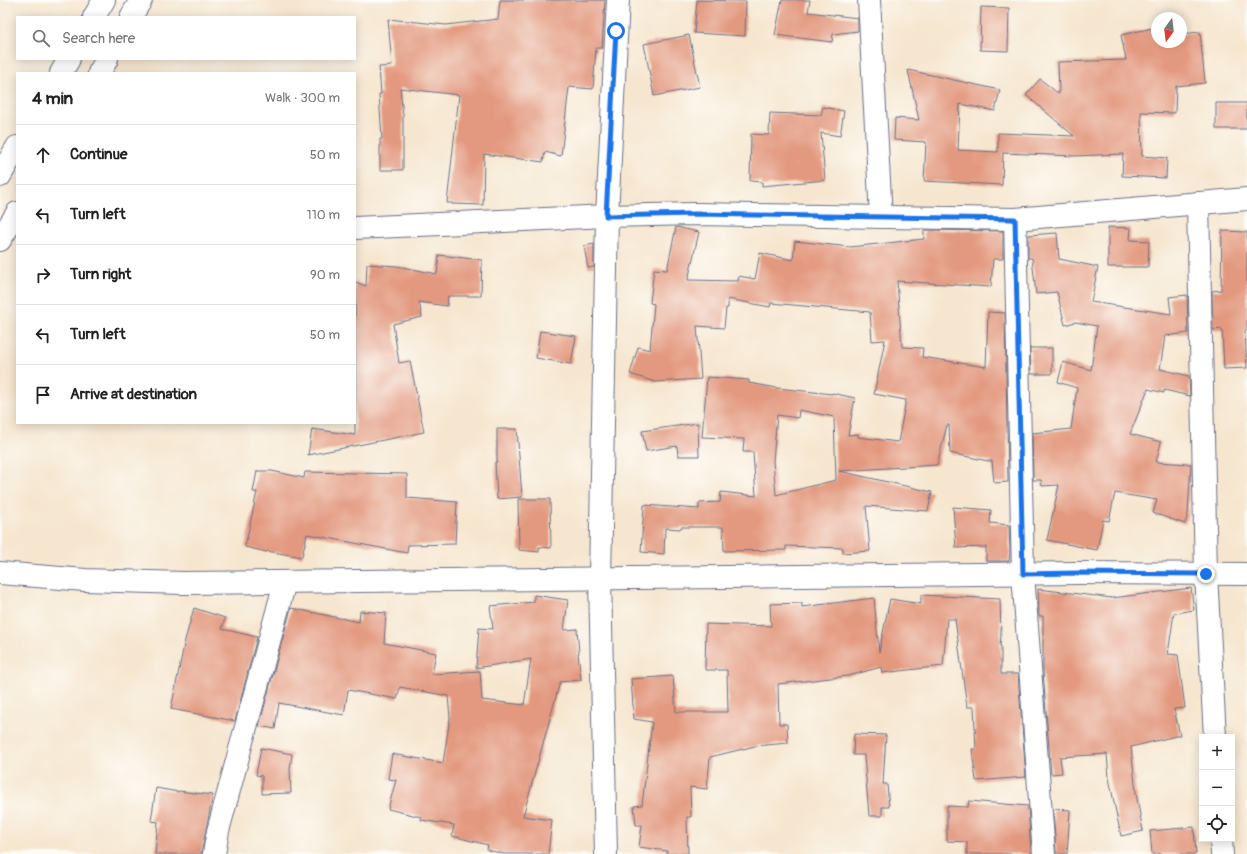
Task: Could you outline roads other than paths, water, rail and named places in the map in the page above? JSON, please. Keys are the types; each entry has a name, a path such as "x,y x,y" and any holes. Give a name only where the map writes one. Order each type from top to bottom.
{"street":[{"path":"95,16 104,0"},
{"path":"132,16 141,0"},
{"path":"606,854 600,579 606,216 618,0"},
{"path":"869,0 881,217"},
{"path":"62,72 68,60"},
{"path":"99,72 106,60"},
{"path":"0,176 16,149"},
{"path":"356,228 606,216 695,214 1015,219 1247,199"},
{"path":"1198,203 1206,574 1215,734"},
{"path":"0,240 16,215"},
{"path":"1015,219 1023,574 1044,854"},
{"path":"0,573 85,580 183,583 1077,573 1247,574"},
{"path":"214,854 218,832 285,582"},
{"path":"1221,842 1222,854"}]}
